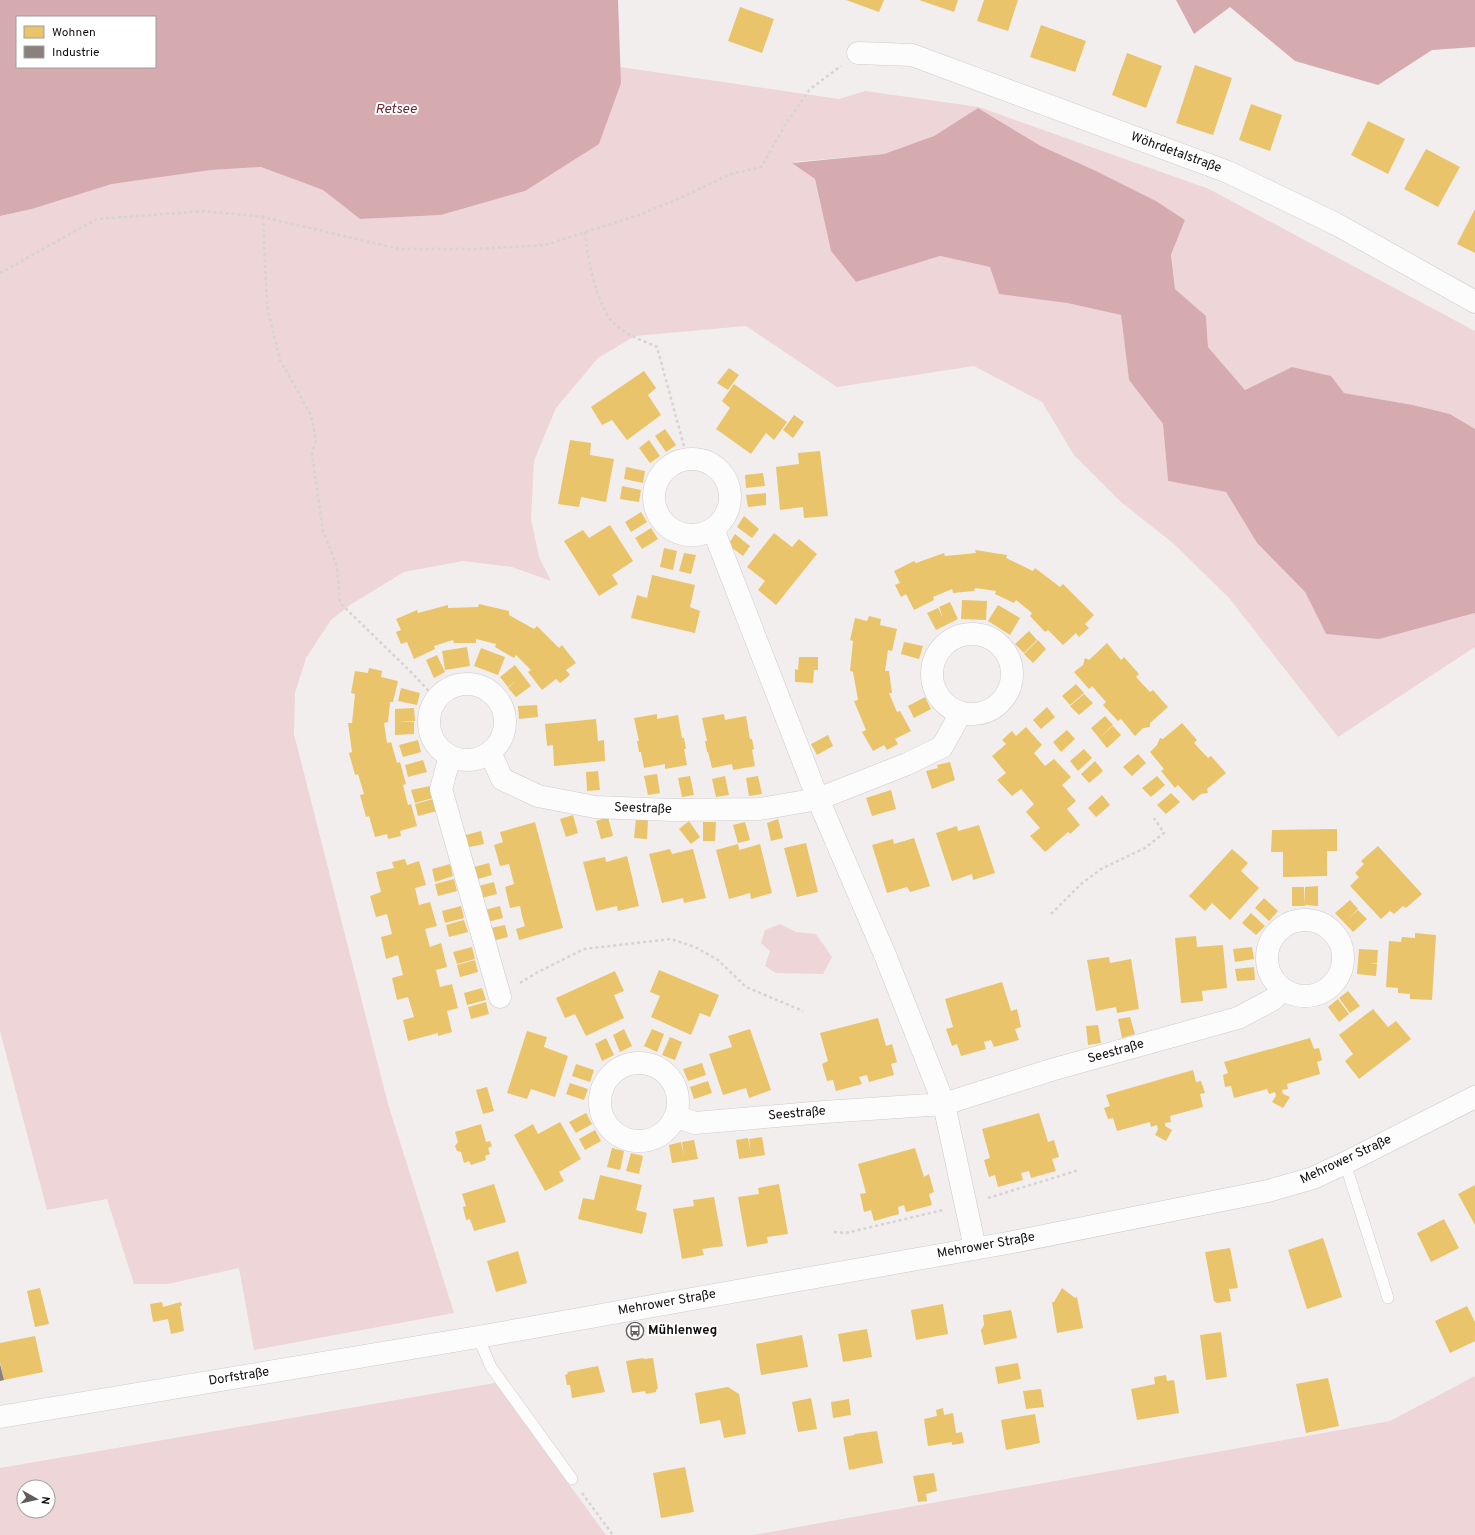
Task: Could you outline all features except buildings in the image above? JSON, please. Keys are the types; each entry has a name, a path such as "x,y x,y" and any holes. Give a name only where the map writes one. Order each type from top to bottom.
{"street":[{"name":"Wöhrdetalstraße","path":"858,53 912,55 1228,172 1336,224 1475,302"},
{"path":"694,459 708,463 718,470 725,479 729,491 729,503 726,514 713,529 696,535 683,534 672,529 662,521 656,510 654,497 656,484 663,473 672,465 684,460 694,459"},
{"path":"713,529 818,800 885,955 944,1104 975,1248"},
{"path":"469,683 482,686 493,693 501,704 506,717 505,730 500,743 490,752 480,758 468,760 456,759 445,753 436,745 431,734 429,722 430,710 436,699 444,691 456,685 469,683"},
{"name":"Seestraße","path":"490,752 502,779 538,796 595,806 672,810 760,809 818,800 907,764 942,747 960,713"},
{"path":"450,756 441,789 500,996"},
{"name":"Seestraße","path":"675,1116 695,1123 944,1104 1051,1070 1238,1018 1272,1000 1282,990"},
{"name":"Mehrower Straße","path":"478,1337 975,1248 1268,1192 1313,1178 1475,1097"},
{"name":"Dorfstraße","path":"0,1417 478,1337"}],"lane":[{"path":"1345,1163 1388,1298"},
{"path":"478,1337 491,1367 572,1479"}],"path":[{"path":"0,273 97,219 204,211 263,217 399,249 474,249 545,245 639,215 678,199 731,174 761,167 787,122 810,89 858,53"},
{"path":"263,217 267,306 280,360 311,415 316,440 312,453 323,531 337,566 340,603 412,673 436,699"},
{"path":"585,232 586,253 601,302 612,321 628,334 657,347 685,450 694,459"},
{"path":"1051,914 1081,884 1101,869 1145,848 1164,833 1154,818"},
{"path":"500,996 538,972 584,949 671,939 695,947 718,960 746,987 803,1011"},
{"path":"834,1232 846,1233 966,1205 1079,1170"},
{"path":"572,1479 612,1535"}],"shaded area":[{"path":"620,67 839,99 865,91 979,107 1209,189 1475,331 1475,429 1450,414 1413,405 1344,393 1330,376 1292,367 1245,390 1208,347 1206,316 1175,289 1171,256 1185,220 1156,201 1041,146 978,108 934,136 884,154 793,162 815,179 831,251 856,282 940,256 990,267 1067,303 1121,315 1129,380 1163,424 1168,481 1226,492 1257,543 1305,592 1326,634 1447,621 1475,613 1475,647 1338,737 1229,598 1174,544 1121,502 1074,455 1042,402 974,366 837,387 746,326 635,336 598,358 556,408 534,461 531,519 539,557 551,581 512,567 463,561 404,572 350,605 331,620 306,658 295,693 294,734 388,1104 454,1313 254,1350 239,1268 168,1284 134,1284 107,1199 47,1210 0,1031 0,216 32,209 112,184 211,170 261,167 323,190 360,219 441,215 525,191 621,83"},
{"path":"780,924 796,932 816,934 832,957 823,974 776,973 765,966 770,951 761,943 765,930"},
{"path":"1475,1376 1475,1535 753,1535 1390,1421"},
{"path":"495,1383 606,1535 0,1535 0,1468"}],"water":[{"name":"Retsee","path":"0,0 618,0 621,83 599,144 525,191 441,215 360,219 323,190 261,167 211,170 112,184 32,209 0,216"},
{"path":"1176,0 1475,0 1475,47 1432,50 1378,85 1295,61 1230,7 1194,34"},
{"path":"978,108 1041,146 1156,201 1185,220 1171,255 1175,289 1206,316 1208,347 1245,390 1292,367 1331,376 1344,393 1413,405 1450,414 1475,429 1475,613 1379,639 1326,634 1305,592 1257,543 1226,492 1168,481 1163,424 1129,380 1121,315 1067,303 999,294 990,267 940,256 856,282 831,251 815,179 792,163 884,154 934,136"}],"place":[{"name":"Mühlenweg","path":"635,1331"}]}
